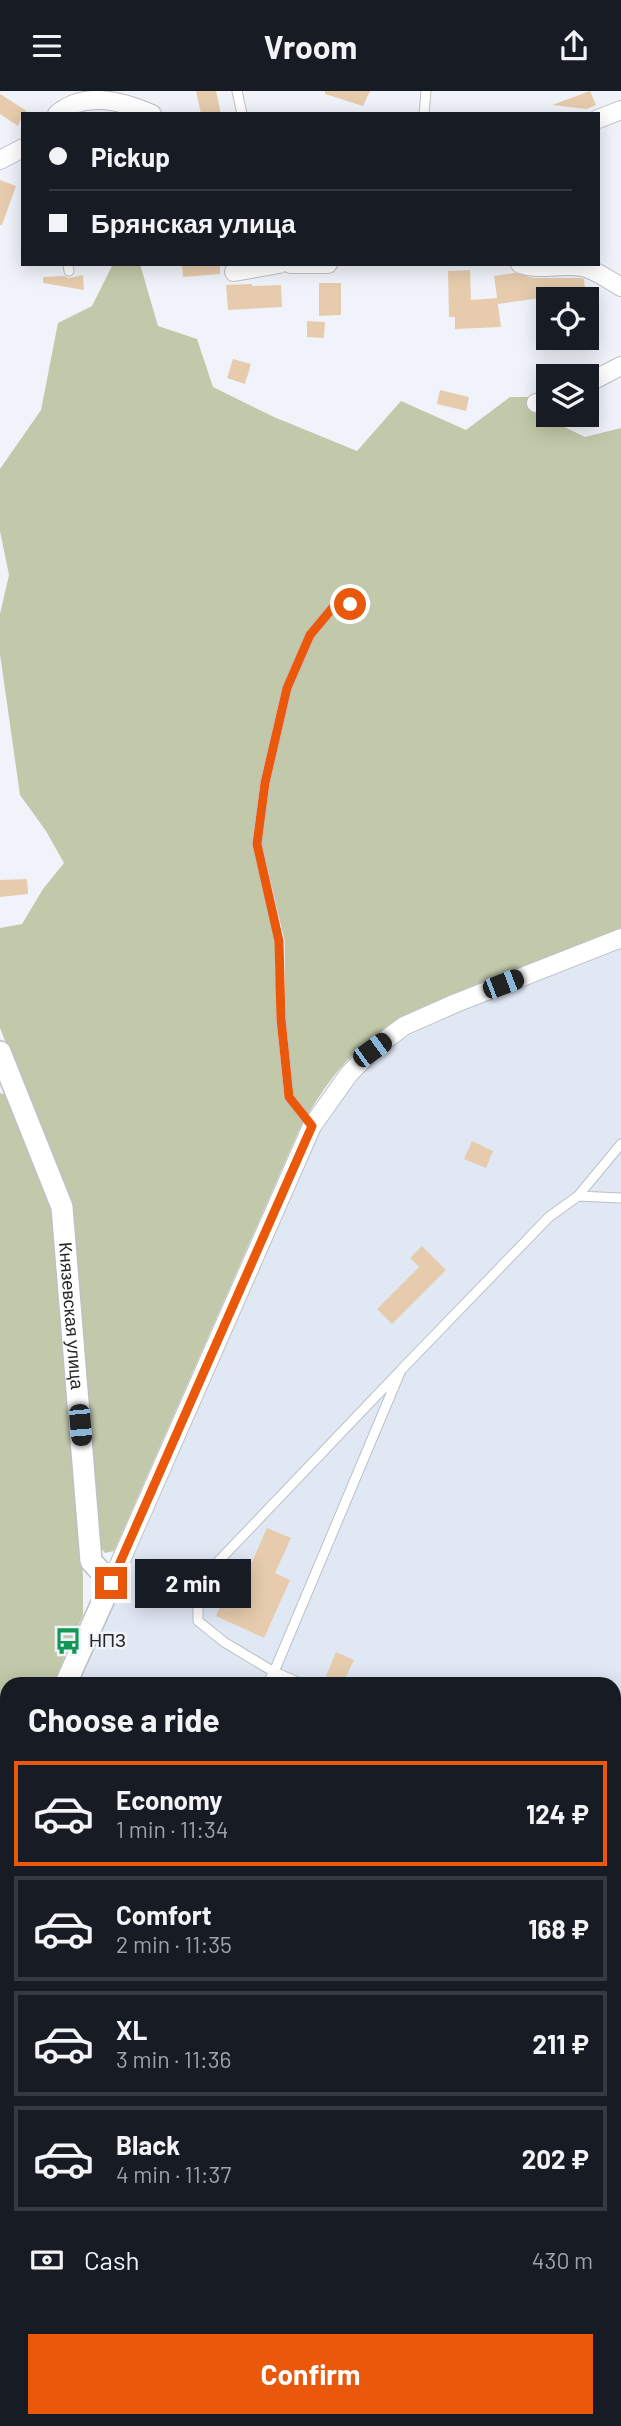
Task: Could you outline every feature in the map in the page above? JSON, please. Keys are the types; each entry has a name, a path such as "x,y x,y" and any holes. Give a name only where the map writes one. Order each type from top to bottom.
{"street":[{"path":"59,112 78,94 137,110"},
{"path":"600,118 621,110"},
{"path":"0,160 21,149"},
{"path":"234,272 268,266"},
{"path":"527,266 581,267 621,287"},
{"path":"599,377 621,366"},
{"path":"69,1677 312,1126 349,1074 372,1050 404,1026 621,938"},
{"name":"Князевская улица","path":"0,1052 4,1078 62,1207 91,1561 111,1583"}],"lane":[{"path":"237,91 242,112"},
{"path":"424,112 426,91"},
{"path":"312,1126 289,1097 281,1019 279,941 257,844 265,783 287,688 310,635 335,605 366,603"},
{"path":"286,1677 224,1642 198,1621 198,1593 212,1568 549,1217 578,1196 621,1144"},
{"path":"578,1196 621,1198"},
{"path":"271,1677 401,1370"}],"shaded area":[{"path":"621,948 621,1677 78,1677 122,1584 319,1131 335,1106 379,1055 409,1036 453,1015"}],"green space":[{"path":"112,266 141,266 158,326 197,339 213,387 274,417 357,451 401,401 466,430 510,397 529,397 529,410 536,413 536,427 564,427 585,437 621,428 621,928 462,990 397,1021 356,1051 337,1072 299,1130 114,1551 105,1553 97,1544 70,1204 0,1028 0,928 22,924 43,889 64,863 46,831 20,795 0,654 0,614 9,575 0,531 0,469 41,410 58,323 92,306"},
{"path":"0,1093 6,1095 54,1209 83,1575 83,1615 56,1677 0,1677"}],"building":[{"path":"196,91 216,91 221,112 201,112"},
{"path":"325,91 370,91 363,106 325,94"},
{"path":"590,91 596,105 587,109 552,105"},
{"path":"0,94 27,111 21,112 18,126 0,114"},
{"path":"0,180 16,186 2,225 0,225"},
{"path":"182,266 220,266 220,274 183,277"},
{"path":"470,270 471,300 497,298 501,327 455,329 455,317 449,317 448,271"},
{"path":"514,273 534,278 580,278 584,279 585,287 536,287 536,299 498,304 494,276"},
{"path":"83,275 84,290 43,283 43,277 69,278"},
{"path":"319,283 341,283 341,315 319,316"},
{"path":"226,285 281,285 282,307 228,310"},
{"path":"307,321 325,322 324,338 307,337"},
{"path":"233,359 251,364 245,384 227,378"},
{"path":"440,390 469,397 466,411 437,404"},
{"path":"27,879 28,894 0,897 0,880"},
{"path":"472,1141 493,1151 486,1168 464,1159"},
{"path":"422,1246 446,1270 392,1324 377,1309 419,1267 410,1258"},
{"path":"267,1528 291,1538 275,1573 290,1580 264,1638 216,1616 242,1558 252,1562"},
{"path":"336,1652 354,1660 346,1677 326,1676"}],"place":[{"name":"НПЗ","path":"68,1641"}],"route":[{"path":"111,1583 312,1126 289,1097 281,1019 279,941 257,844 265,783 287,688 310,635 335,605 350,604"}]}
